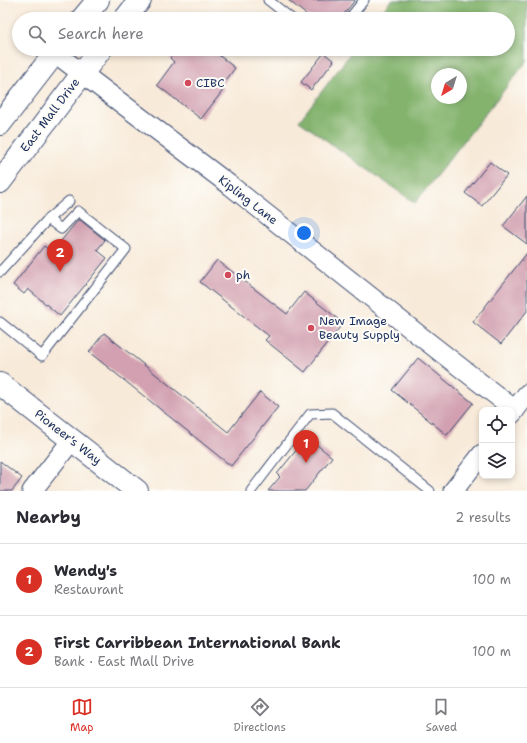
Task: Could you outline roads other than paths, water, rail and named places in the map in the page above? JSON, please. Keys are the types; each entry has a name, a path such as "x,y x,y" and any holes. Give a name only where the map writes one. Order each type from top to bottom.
{"main road":[{"path":"88,12 98,0"},
{"path":"131,12 140,0"},
{"path":"0,124 52,56"},
{"name":"East Mall Drive","path":"0,182 96,56"},
{"name":"Pioneer's Way","path":"0,384 136,491"}],"street":[{"name":"Kipling Lane","path":"62,56 82,74 232,186 508,407"},
{"path":"515,411 527,394"},
{"path":"32,491 72,440"},
{"path":"453,491 479,458"}],"lane":[{"path":"268,0 283,12"},
{"path":"355,12 364,0"},
{"path":"0,272 48,219 69,201"},
{"path":"0,322 42,356 126,249 78,211 61,230 48,219"},
{"path":"251,491 310,414 332,413 430,491"}],"place":[{"name":"CIBC","path":"188,83"},
{"name":"First Carribbean International Bank","path":"60,272"},
{"name":"ph","path":"228,275"},
{"name":"New Image Beauty Supply","path":"311,328"},
{"name":"Wendy's","path":"306,463"}]}
